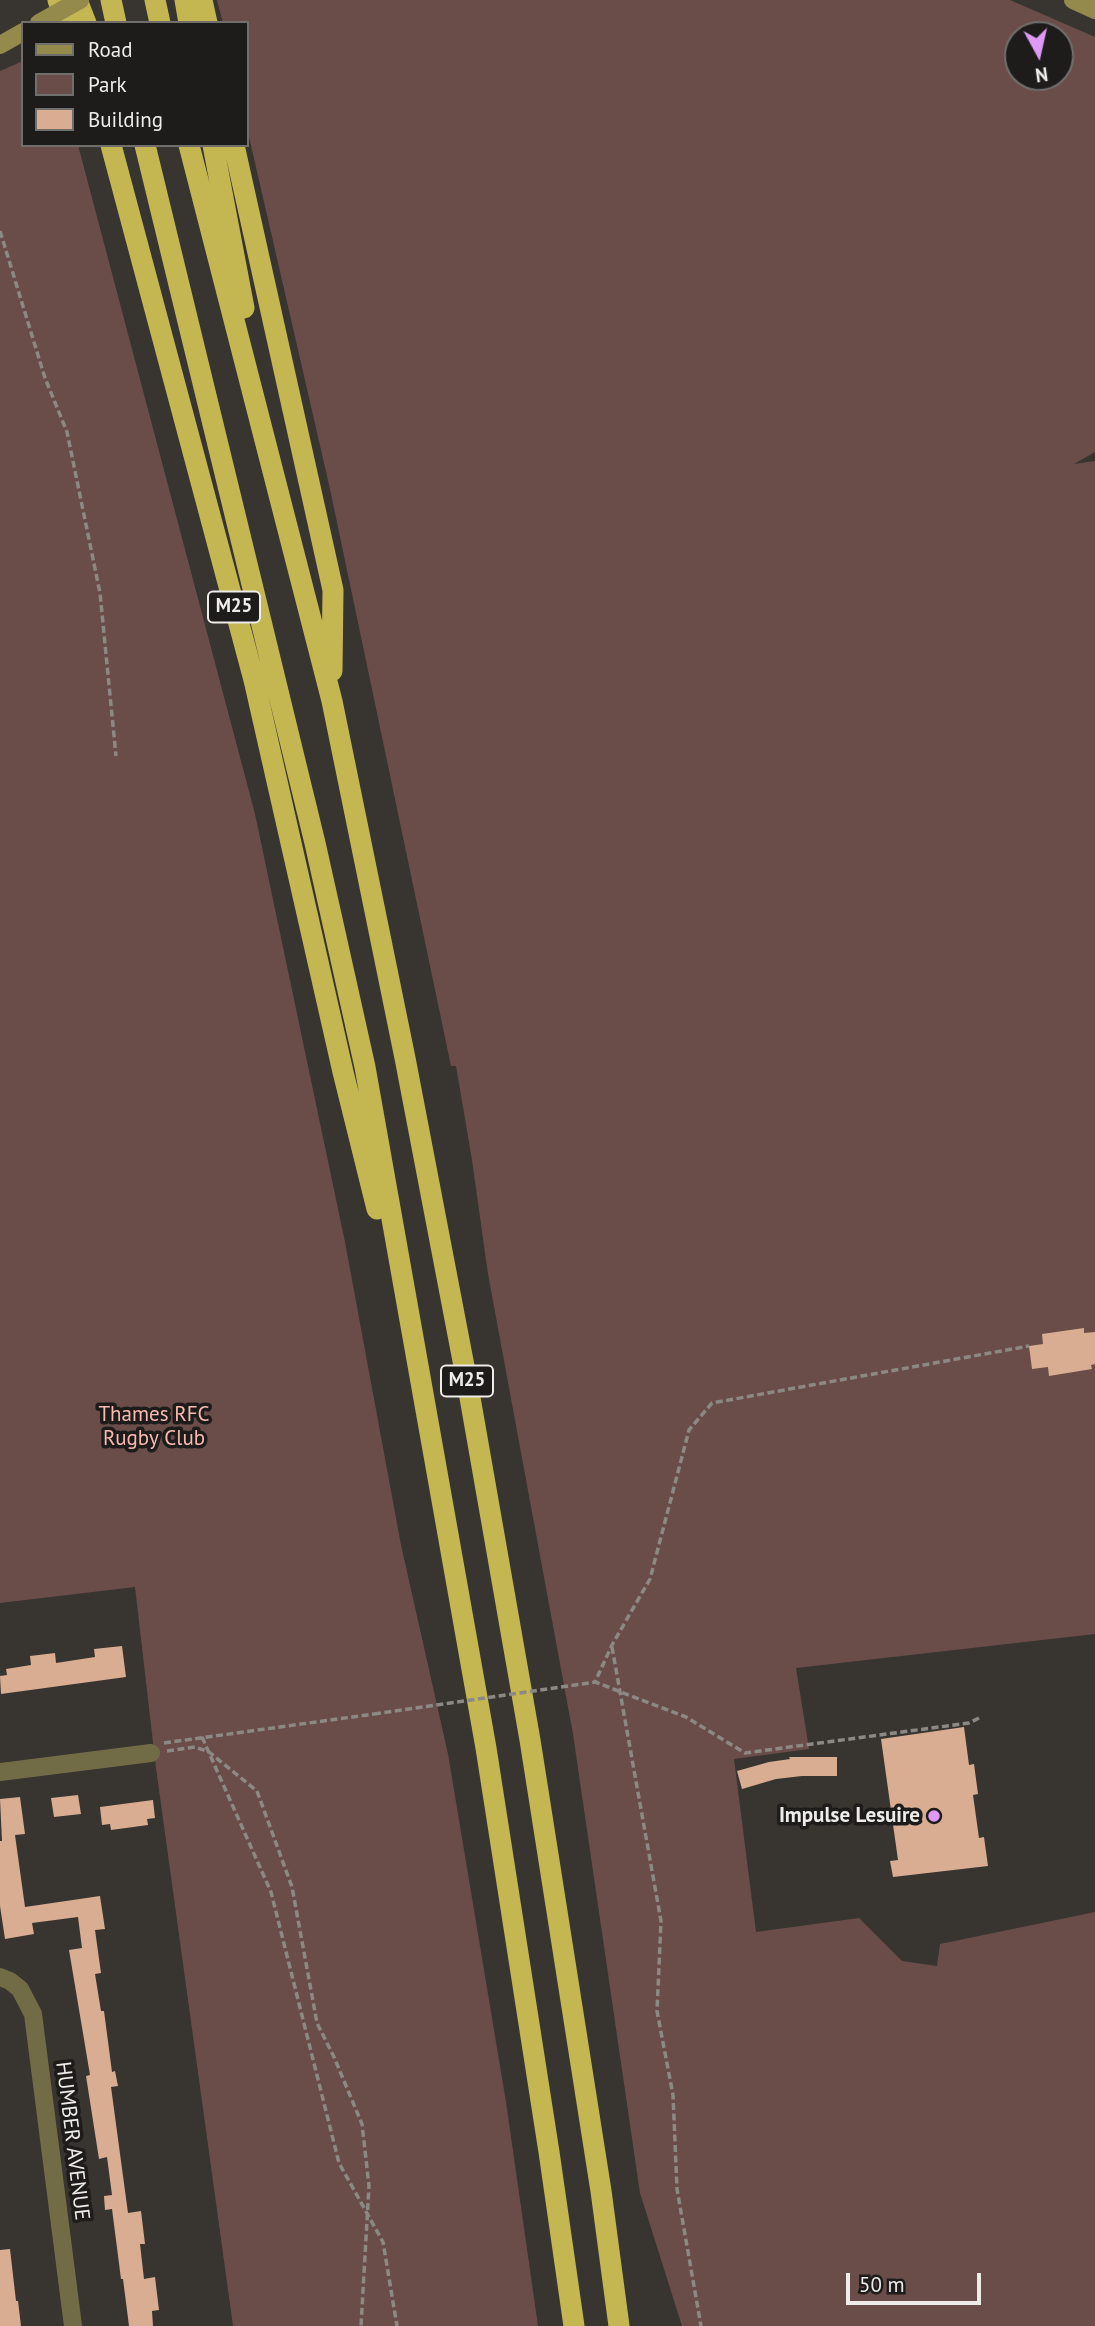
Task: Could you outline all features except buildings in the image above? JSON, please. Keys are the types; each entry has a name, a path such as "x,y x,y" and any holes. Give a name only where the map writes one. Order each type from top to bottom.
{"highway":[{"path":"58,0 65,21"},
{"path":"78,0 85,21"},
{"path":"111,0 116,21"},
{"path":"155,0 160,21"},
{"path":"185,0 189,21"},
{"path":"202,0 207,21"},
{"name":"M25","path":"112,147 254,680 343,1072 424,1401"},
{"name":"M25","path":"133,147 169,243"},
{"name":"M25","path":"145,147 321,869 365,1067 486,1748 574,2326"},
{"name":"M25","path":"190,147 332,701 407,1071 498,1554 561,1933 619,2326"},
{"name":"M25","path":"214,147 267,445"},
{"name":"M25","path":"234,147 333,590 332,701"}],"main road":[{"path":"42,21 78,0"},
{"path":"1073,0 1095,10"}],"street":[{"path":"0,1772 155,1749"},
{"name":"HUMBER AVENUE","path":"0,1977 20,1990 33,2014 73,2326"}],"path":[{"path":"0,231 45,377 67,432 100,593 116,756"},
{"path":"595,1682 612,1645 650,1579 689,1430 712,1403 1029,1346"},
{"path":"612,1645 661,1921 657,2011 673,2095 677,2189 701,2326"},
{"path":"155,1749 202,1737 595,1682 686,1717 745,1753 969,1723 979,1718"},
{"path":"202,1737 271,1892 339,2164 383,2242 397,2326"},
{"path":"155,1749 195,1747 209,1752 257,1791 292,1888 317,2023 362,2124 369,2186 361,2326"}],"green space":[{"path":"217,0 1010,0 1058,21 1004,21 1004,91 1074,91 1074,28 1095,37 1095,452 1074,464 1095,461 1095,1634 796,1668 809,1749 734,1759 756,1932 859,1918 902,1961 937,1966 940,1944 1095,1912 1095,2326 682,2326 640,2193 573,1734 488,1274 456,1066 451,1066 330,489 248,132 248,21 222,21"},
{"name":"Thames RFC Rugby Club","path":"21,62 21,147 79,147 255,814 345,1242 401,1545 448,1754 506,2102 538,2326 233,2326 156,1768 135,1587 0,1603 0,71"}],"place":[{"name":"Impulse Lesuire","path":"934,1816"}]}
